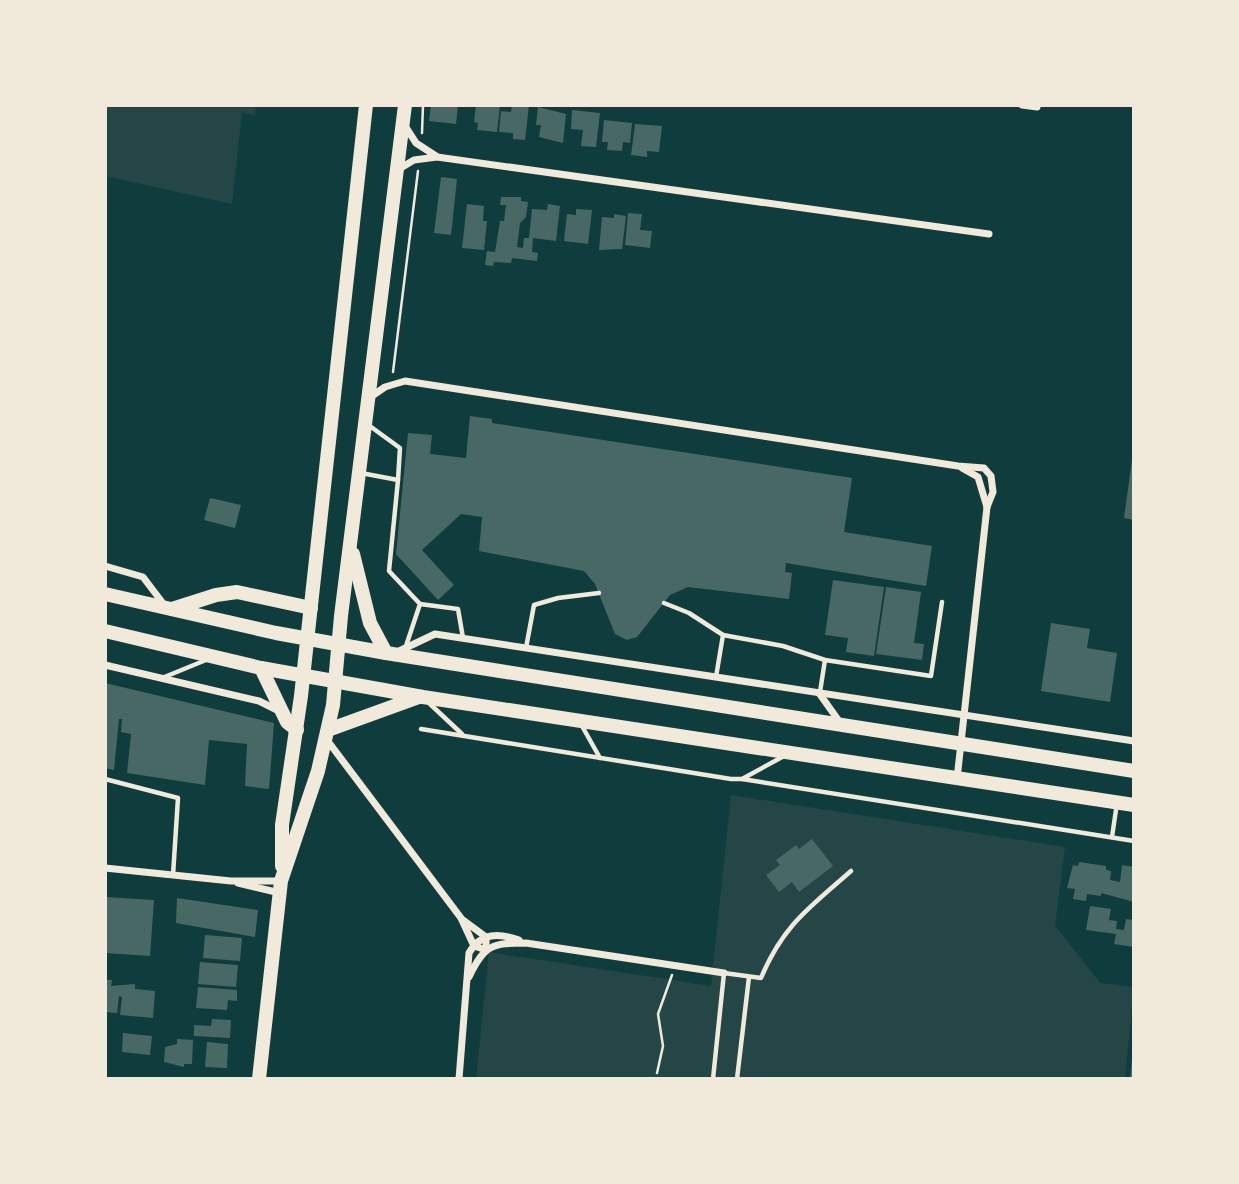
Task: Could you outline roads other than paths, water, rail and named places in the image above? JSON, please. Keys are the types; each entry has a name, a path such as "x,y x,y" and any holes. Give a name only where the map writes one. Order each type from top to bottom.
{"main road":[{"path":"260,1079 281,884 282,825 297,730 366,105"},
{"path":"281,884 327,735 336,682 403,110"},
{"path":"351,545 370,623 395,652"},
{"path":"169,608 237,592 311,608"},
{"path":"105,594 339,645 1134,771"},
{"path":"105,631 261,668 421,697 1134,805"},
{"path":"261,668 285,717 297,730"},
{"path":"327,735 421,697"}],"street":[{"path":"1022,105 1037,107"},
{"path":"403,110 408,133 421,147 437,157"},
{"path":"397,171 421,159 437,157 989,234"},
{"path":"369,398 395,383 405,381 958,466 978,477 987,507 957,779"},
{"path":"105,566 143,577 169,608"},
{"path":"395,652 435,634 1134,741"},
{"path":"105,664 263,702 285,717"},
{"path":"820,693 841,724"},
{"path":"327,735 366,792 461,918 474,946 486,950 503,943 526,943 724,973"},
{"path":"105,868 281,884"},
{"path":"231,881 281,884"},
{"path":"461,918 486,936 504,936 526,943"},
{"path":"459,1079 469,977 468,958 474,946 486,936"},
{"path":"469,977 486,950 486,936"}],"lane":[{"path":"366,424 400,448 389,571 421,604 458,610 463,638"},
{"path":"361,473 398,480"},
{"path":"526,648 534,605 558,598 599,593"},
{"path":"664,603 689,613 723,635 783,646 825,660 931,676 942,602"},
{"path":"395,652 421,604"},
{"path":"716,677 723,635"},
{"path":"162,678 217,656"},
{"path":"820,693 825,660"},
{"path":"421,697 466,736"},
{"path":"580,721 601,758"},
{"path":"421,729 1134,841"},
{"path":"742,779 791,752"},
{"path":"105,779 178,798 173,875"},
{"path":"1112,838 1117,802"},
{"path":"713,1079 724,973 761,978 772,951 789,926 852,871"},
{"path":"737,1079 748,977"}]}
